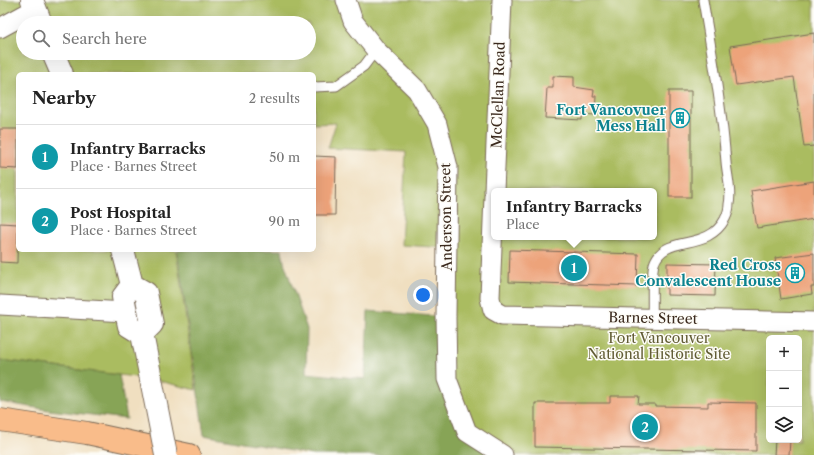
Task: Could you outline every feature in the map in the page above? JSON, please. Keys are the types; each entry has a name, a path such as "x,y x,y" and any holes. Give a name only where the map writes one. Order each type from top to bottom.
{"highway":[{"path":"0,420 87,433 189,455"}],"street":[{"name":"Anderson Street","path":"346,0 353,21 376,50 417,90 437,124 448,167 446,317 447,380 467,432 498,452"},
{"name":"McClellan Road","path":"494,188 502,0"},
{"path":"25,16 36,11"},
{"path":"0,28 16,20"},
{"path":"56,60 61,72"},
{"name":"Barnes Street","path":"492,240 490,298 493,310 502,315 814,322"},
{"path":"124,252 132,285 146,293 152,324 142,334"},
{"path":"132,285 123,297 129,326 142,334 166,455"},
{"path":"0,305 126,312"}],"lane":[{"path":"652,318 654,264 659,256 666,249 674,245 700,241 714,232 724,219 730,204 724,128 703,0"},
{"path":"316,87 336,86 364,66 376,50"}],"green space":[{"name":"Fort Vancouver National Historic Site","path":"0,0 814,0 814,455 503,455 467,432 447,379 448,248 401,245 406,152 328,148 336,123 316,124 316,72 16,72 16,252 176,252 196,390 151,379 0,360"},
{"path":"177,252 282,252 284,262 307,329 306,373 365,379 368,311 446,317 447,379 467,432 502,455 313,455 204,435"},
{"path":"0,360 119,375 127,419 49,410 0,402"}],"building":[{"path":"814,33 814,146 804,147 794,77 736,85 730,46"},
{"path":"553,76 574,77 574,87 594,90 593,96 596,96 595,115 582,114 582,120 545,118 547,88 553,88"},
{"name":"Fort Vancovuer Mess Hall","path":"669,91 691,91 691,197 669,197"},
{"path":"0,129 16,129 16,169 0,168"},
{"path":"316,156 336,157 335,215 316,215"},
{"path":"814,181 814,219 757,228 751,191"},
{"path":"0,223 16,224 17,263 0,262"},
{"path":"510,250 638,254 637,286 509,282"},
{"name":"Red Cross Convalescent House","path":"814,253 814,287 811,287 812,294 781,299 775,258"},
{"path":"667,263 716,264 715,296 667,295"},
{"path":"610,396 639,396 638,404 655,404 655,406 708,407 708,402 756,403 756,451 535,447 535,403 610,403"},
{"path":"775,443 790,443 789,455 774,455"}],"place":[{"name":"Fort Vancovuer Mess Hall","path":"680,118"},
{"name":"Infantry Barracks","path":"574,268"},
{"name":"Red Cross Convalescent House","path":"795,273"},
{"name":"Post Hospital","path":"645,427"}]}
